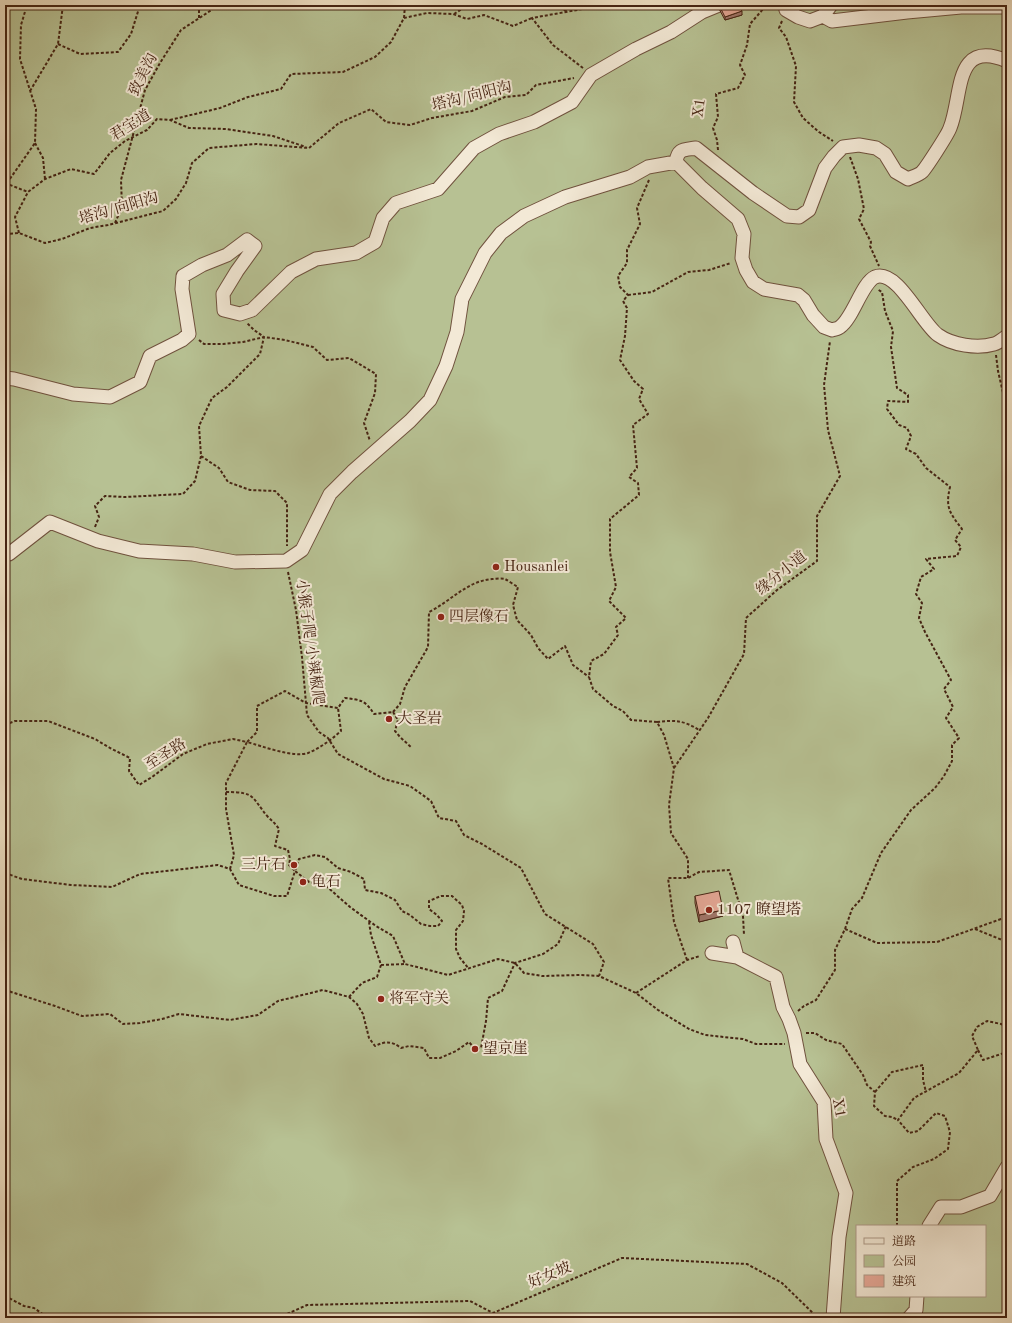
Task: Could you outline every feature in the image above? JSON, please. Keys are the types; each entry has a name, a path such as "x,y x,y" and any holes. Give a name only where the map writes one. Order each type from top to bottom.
{"lane":[{"path":"5,378 73,394 110,397 140,382 150,356 182,340 189,334 182,289 183,276 202,265 227,255 248,240 255,246 223,294 224,310 240,314 252,310 291,272 316,259 356,253 375,242 383,218 396,203 438,189 474,148 499,134 534,122 572,102 592,75 636,49 671,32 702,12 719,5"},
{"path":"784,5 786,10 798,17 810,21 827,10 832,21 961,7 1007,7"},
{"path":"676,162 677,154 682,150 696,148 753,193 787,216 800,217 810,210 825,168 843,147 859,145 876,148 885,154 896,172 908,179 922,172 950,129 958,98 962,73 970,60 982,55 996,56 1007,61"},
{"path":"676,162 702,188 738,219 744,234 742,258 746,270 753,282 764,289 798,295 804,300 812,315 824,327 832,330 840,327 868,285 875,277 883,276 892,280 902,290 937,334 961,345 977,346 994,344 1007,336"},
{"path":"5,554 9,554 50,522 91,538 140,550 193,554 235,562 286,562 302,550 330,494 352,472 410,421 430,400 448,359 457,332 462,299 485,253 501,234 524,216 565,197 630,177 648,167 676,162"},
{"path":"737,957 738,940"},
{"name":"X1","path":"712,953 737,957 776,977 783,1007 789,1019 795,1038 800,1064 824,1102 826,1139 846,1193 839,1237 833,1318"},
{"path":"930,1225 941,1208 961,1207 990,1196 1007,1167"},
{"path":"909,1318 916,1310 917,1297"}],"path":[{"path":"27,5 21,25 20,59 36,109 35,142 42,158 45,179"},
{"path":"30,91 58,44 63,5"},
{"path":"58,44 80,54 118,52 131,34 140,5"},
{"path":"199,5 199,18"},
{"name":"致美沟","path":"115,223 122,207 121,180 145,90 180,30 213,9 215,5"},
{"path":"170,120 220,108 248,97 281,89 291,74 343,72 375,57 391,42 404,18 404,5"},
{"path":"453,14 468,5"},
{"path":"555,5 568,12"},
{"path":"404,18 427,13 453,14 467,19 484,15 513,26 532,18 594,7 595,5"},
{"name":"X1","path":"720,166 717,140 713,128 718,117 716,94 738,88 745,75 740,65 747,45 750,24 764,8 763,5"},
{"path":"532,18 553,45 592,75"},
{"name":"塔沟/向阳沟","path":"5,234 19,233 44,243 62,239 90,228 163,211 176,199 183,188 192,163 209,148 256,144 309,148 339,123 371,109 386,122 410,125 432,118 472,111 505,97 526,95 536,85 592,75"},
{"name":"君宝道","path":"28,192 45,179 71,169 94,174 110,153 133,136 147,130 157,119 170,120 189,128 226,129 273,136 309,148"},
{"path":"19,233 15,217 28,192 6,183 35,142"},
{"path":"628,295 620,287 618,276 628,263 627,250 640,224 637,208 648,182 652,178"},
{"path":"700,730 687,723 672,720 657,722 631,720 623,711 612,706 593,689 589,677 591,661 604,654 618,635 616,627 626,618 609,600 616,587 610,552 610,519 639,495 638,483 630,477 637,468 633,425 648,414 639,399 643,389 634,381 620,360 625,336 628,308 623,301 628,295 652,292 688,272 709,270 742,258"},
{"path":"789,1019 804,1006 816,1000 835,970 835,950 845,929 852,908 862,898 881,853 911,810 935,788 944,776 952,761 952,744 959,738 946,718 954,707 944,689 951,680 919,618 922,603 916,594 921,577 934,569 926,559 957,556 961,547 956,540 962,529 950,512 947,499 950,487 926,468 916,454 906,449 911,436 907,428 900,425 887,409 888,401 908,402 908,395 897,388 891,347 893,331 884,311 882,292 874,288"},
{"path":"240,314 254,330 264,337"},
{"name":"缘分小道","path":"674,768 708,718 744,654 746,618 777,590 817,561 817,516 840,476 828,430 824,385 832,330"},
{"path":"189,334 204,344 243,342 264,337 285,340 313,348 327,360 349,358 376,374 375,393 364,423 374,454"},
{"path":"91,538 99,518 95,506 105,496 183,494 195,481 201,456 199,426 212,398 227,387 260,354 264,337"},
{"path":"994,344 998,371 1007,410"},
{"name":"小猴子爬/小辣椒爬","path":"201,456 219,468 228,482 250,490 275,490 287,503 286,562 296,610 307,715 319,732 330,741 338,754 384,779 410,786 431,801 439,818 456,821 464,835 482,844 521,868 545,914 593,944 604,962 599,976"},
{"path":"248,742 283,753 306,753 330,741 341,731 338,708 345,698 361,700 367,703 374,714 393,712 400,704 405,687 428,647 429,612 475,583 488,580 504,579 518,587 513,605 517,620 531,635 538,648 548,659 565,646 573,666 589,677"},
{"path":"230,869 234,855 226,809 226,783 248,742 257,732 258,706 285,691 306,703 338,708"},
{"path":"393,712 398,720 395,731 411,747"},
{"name":"至圣路","path":"5,726 14,721 48,721 95,739 130,758 129,771 139,785 183,754 207,744 233,739 248,742"},
{"path":"657,722 664,735 674,768 669,805 671,833 688,860 688,878"},
{"path":"226,792 247,793 255,798 268,818 279,828 276,846 288,850 290,858 289,865 309,882 325,885 368,921 393,936 405,964"},
{"path":"5,873 22,880 112,887 140,874 218,865 230,869 239,885 274,896 287,896 299,860 315,855 325,857 338,868 351,872 364,879 365,890 381,893 395,900 402,911 410,915 421,924 438,926 442,921 429,909 429,901 441,896 452,896 462,905 464,911 463,921 456,930 456,949 460,958 469,968"},
{"path":"687,960 674,922 668,878 688,878 699,872 729,870 743,916 738,940"},
{"path":"845,929 876,943 938,942 1001,918 1007,918"},
{"path":"349,997 362,983 377,977 381,965 368,921"},
{"path":"381,965 405,964 448,975 498,959 515,963 543,954 558,944 566,926"},
{"path":"974,928 1007,942"},
{"path":"636,993 687,960 712,953"},
{"path":"515,963 524,972 542,976 599,976 636,993 658,1010 689,1030 704,1035 743,1040 756,1044 795,1038 815,1033 826,1040 842,1044 863,1075 867,1085 875,1092"},
{"path":"5,990 82,1016 110,1014 123,1024 140,1023 179,1014 230,1020 258,1015 278,1001 322,990 349,997 357,1004 363,1014 369,1038 376,1046 383,1042 394,1043 401,1048 409,1046 424,1048 429,1058 440,1058 456,1051 468,1042 475,1049 481,1048 486,1021 488,998 502,991 515,963"},
{"path":"1007,1028 1001,1024 987,1021 977,1027 972,1036 983,1060 1007,1052"},
{"path":"898,1120 914,1098 959,1073 978,1050"},
{"path":"897,1225 897,1181 913,1168 934,1159 948,1149 950,1132 945,1116 936,1114 918,1131 909,1133 898,1120 885,1116 874,1106 875,1092 892,1072 922,1065 922,1080 926,1092"},
{"name":"好女坡","path":"278,1318 306,1305 470,1300 493,1313 622,1258 747,1264 782,1283 818,1318"},
{"path":"5,1296 24,1306 34,1308 44,1315 69,1315 72,1318"}],"green space":[{"path":"5,5 1007,5 1007,1318 5,1318"}],"building":[{"path":"719,5 738,5 742,11 725,17"},
{"name":"1107 瞭望塔","path":"719,891 723,910 699,915 695,896"}],"place":[{"name":"Housanlei","path":"496,567"},
{"name":"四层像石","path":"441,617"},
{"name":"大圣岩","path":"389,719"},
{"name":"三片石","path":"294,865"},
{"name":"龟石","path":"303,882"},
{"name":"1107 瞭望塔","path":"709,910"},
{"name":"将军守关","path":"381,999"},
{"name":"望京崖","path":"475,1049"}]}
